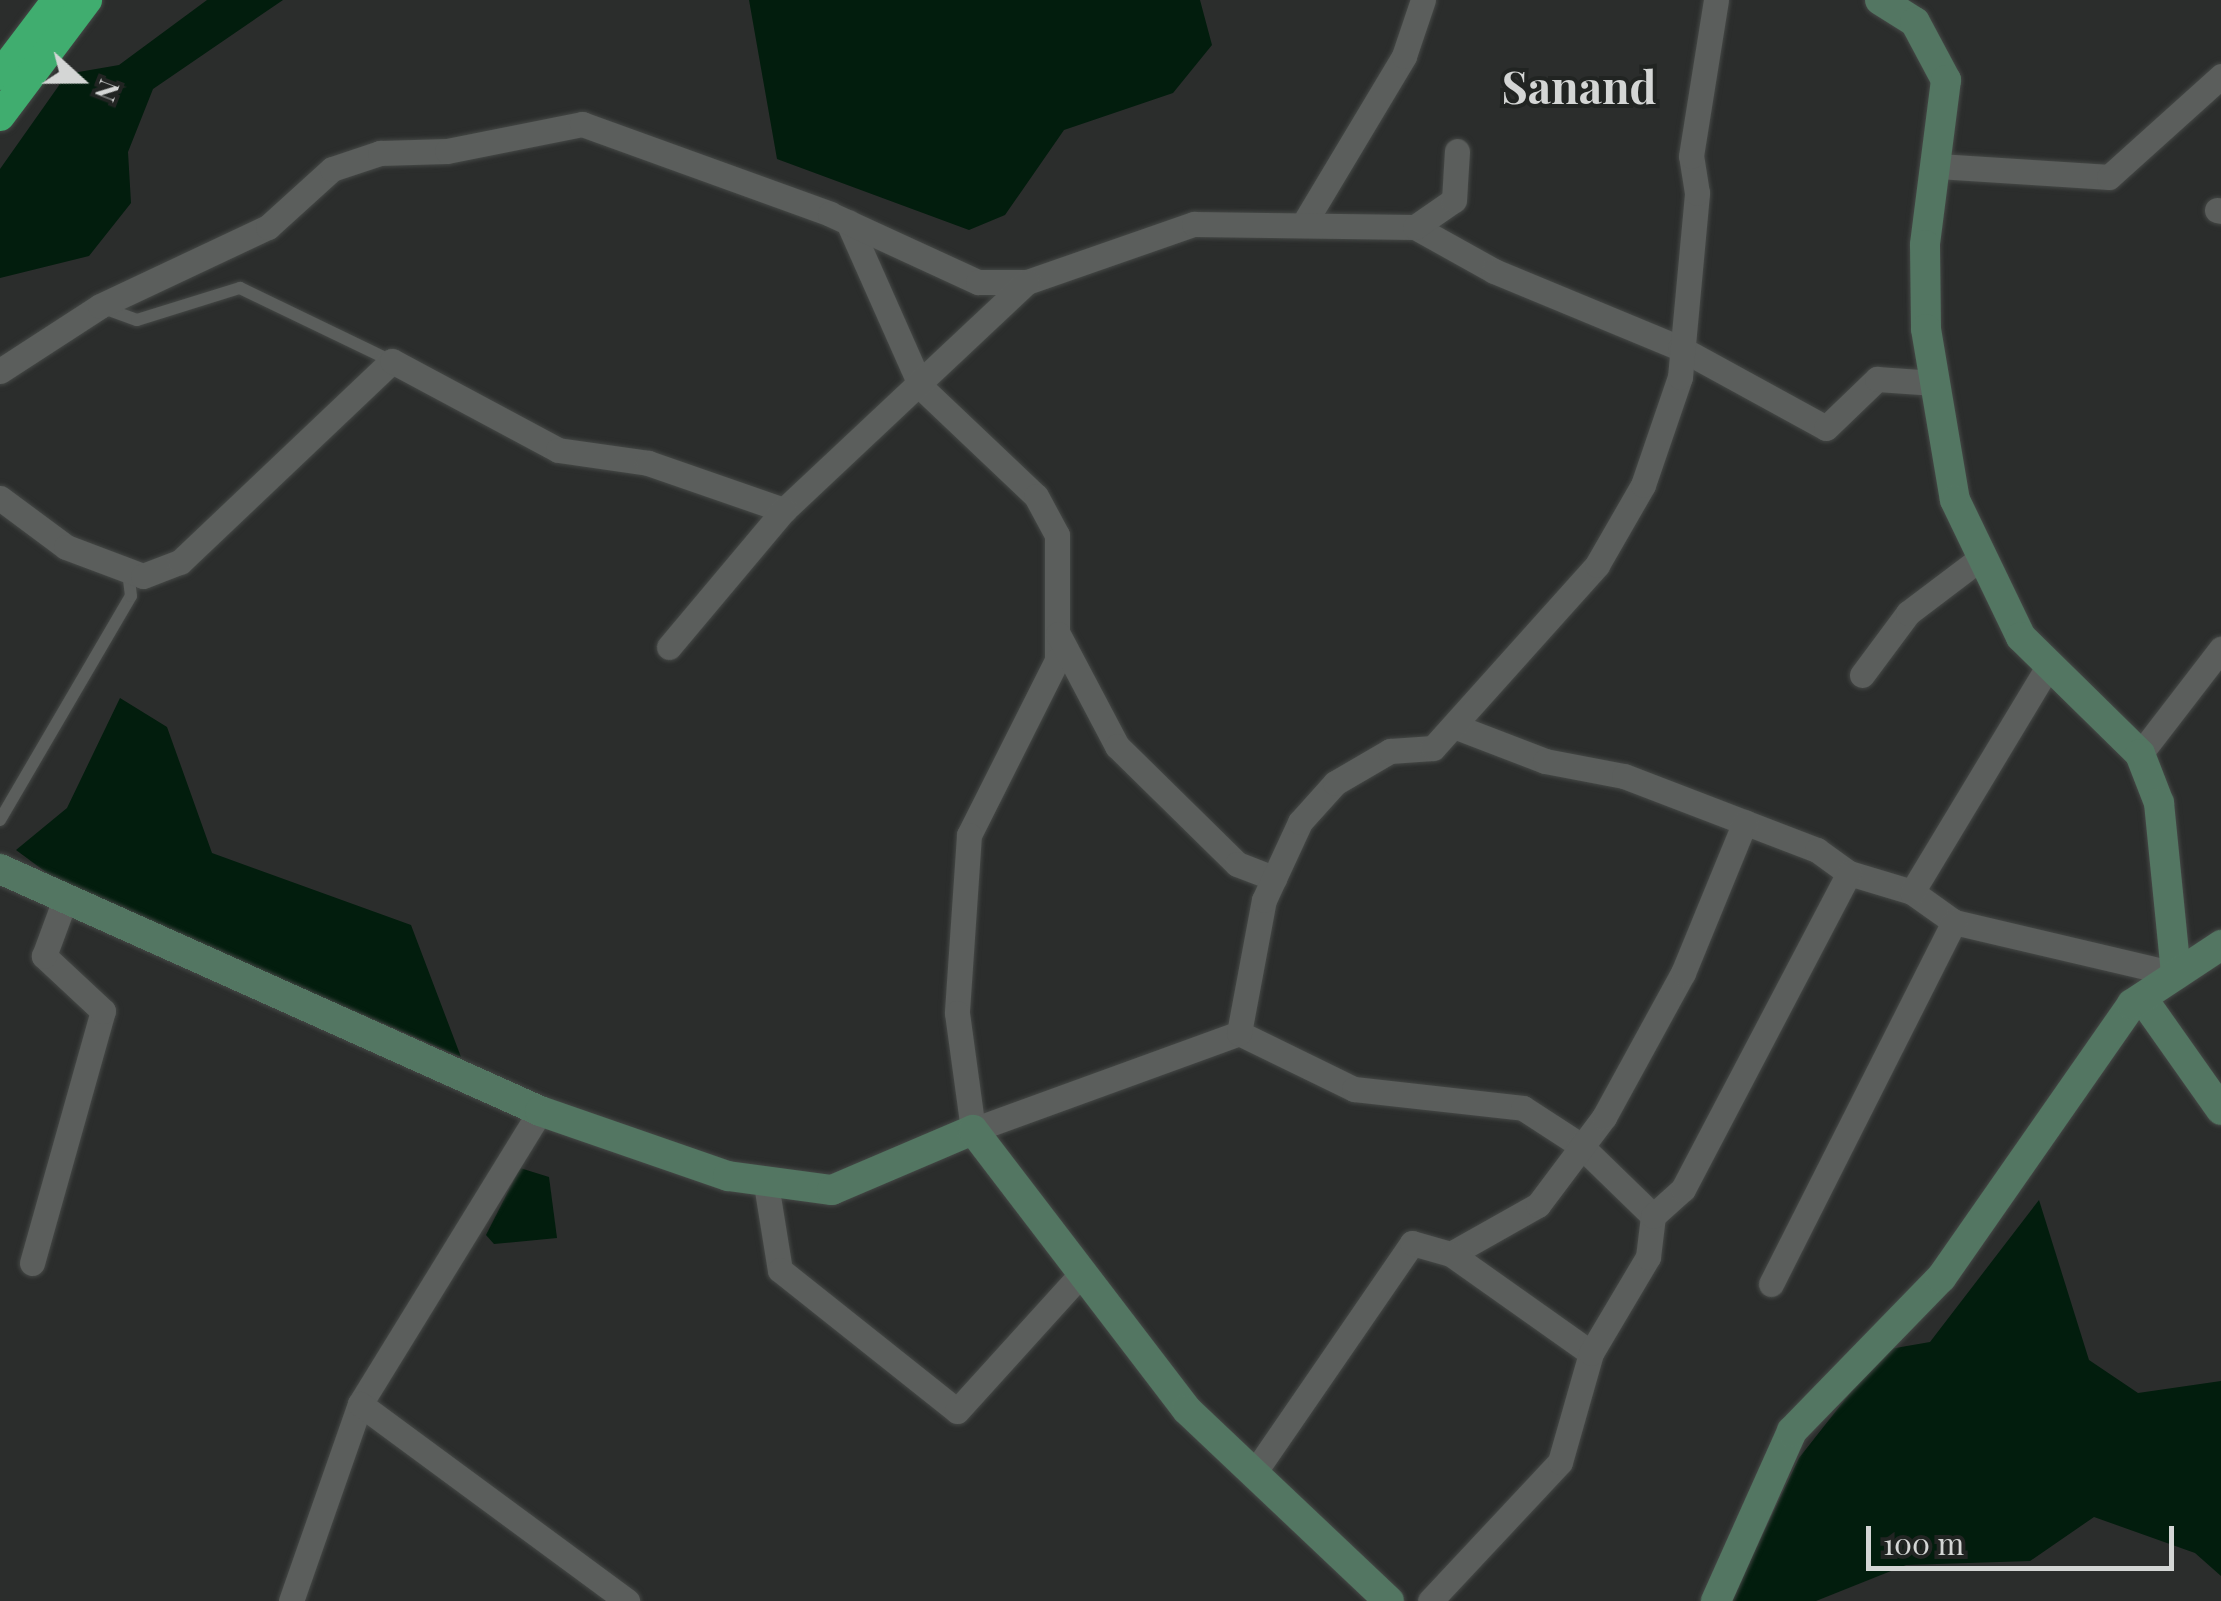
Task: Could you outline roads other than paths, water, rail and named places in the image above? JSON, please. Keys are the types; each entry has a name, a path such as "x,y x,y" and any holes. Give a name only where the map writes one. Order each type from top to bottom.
{"highway":[{"path":"0,116 7,82 58,0"},
{"path":"7,82 87,0"}],"street":[{"path":"1302,226 1404,56 1423,0"},
{"path":"1239,1033 1274,878 1300,822 1335,783 1390,751 1434,748 1597,565 1643,485 1673,404 1697,193 1690,156 1716,0"},
{"path":"1880,0 1915,22 1946,80 1939,166 1925,245 1935,383 1954,500 2021,637 2140,754 2158,803 2176,974"},
{"path":"1939,166 2109,177 2221,76"},
{"path":"0,371 100,306 268,227 332,169 582,124 848,222 978,282 1027,282 1194,224 1415,228 1494,272 1680,348 1826,428 1877,379 1935,383"},
{"path":"1415,228 1454,200 1457,151"},
{"path":"848,222 920,387 1036,496 1057,535 1057,660 968,835 958,1012 973,1130 1186,1410 1388,1601"},
{"path":"669,648 784,510 900,395 920,387 1027,282"},
{"path":"0,498 66,546 143,576 180,562 392,361 558,450 648,463 784,510"},
{"path":"1862,675 1908,613 1982,557"},
{"path":"1058,634 1118,746 1237,864 1274,878"},
{"path":"2140,754 2221,650"},
{"path":"1912,892 2049,665"},
{"path":"1454,726 1745,822 1849,873 1912,892 1954,922 2176,974"},
{"path":"1451,1254 1538,1206 1580,1145 1683,974 1745,822"},
{"path":"0,869 64,902 540,1110 766,1184 832,1190 973,1130 1239,1033 1354,1089 1523,1108 1580,1145 1653,1216"},
{"path":"1430,1601 1560,1462 1591,1352 1648,1257 1653,1216 1683,1189 1849,873"},
{"path":"32,1263 104,1011 44,956 64,902"},
{"path":"1770,1284 1954,922"},
{"path":"1716,1601 1792,1431 1941,1278 2142,998 2221,944"},
{"path":"2142,998 2221,1110"},
{"path":"291,1601 360,1404 540,1110"},
{"path":"766,1184 780,1270 958,1411 1082,1273"},
{"path":"1254,1474 1397,1258 1412,1242 1451,1254 1591,1352"},
{"path":"360,1404 627,1601"}],"lane":[{"path":"100,306 137,320 240,288 392,361"},
{"path":"0,820 131,596 128,571"}],"district":[{"name":"Sanand","path":"1579,86"}]}
